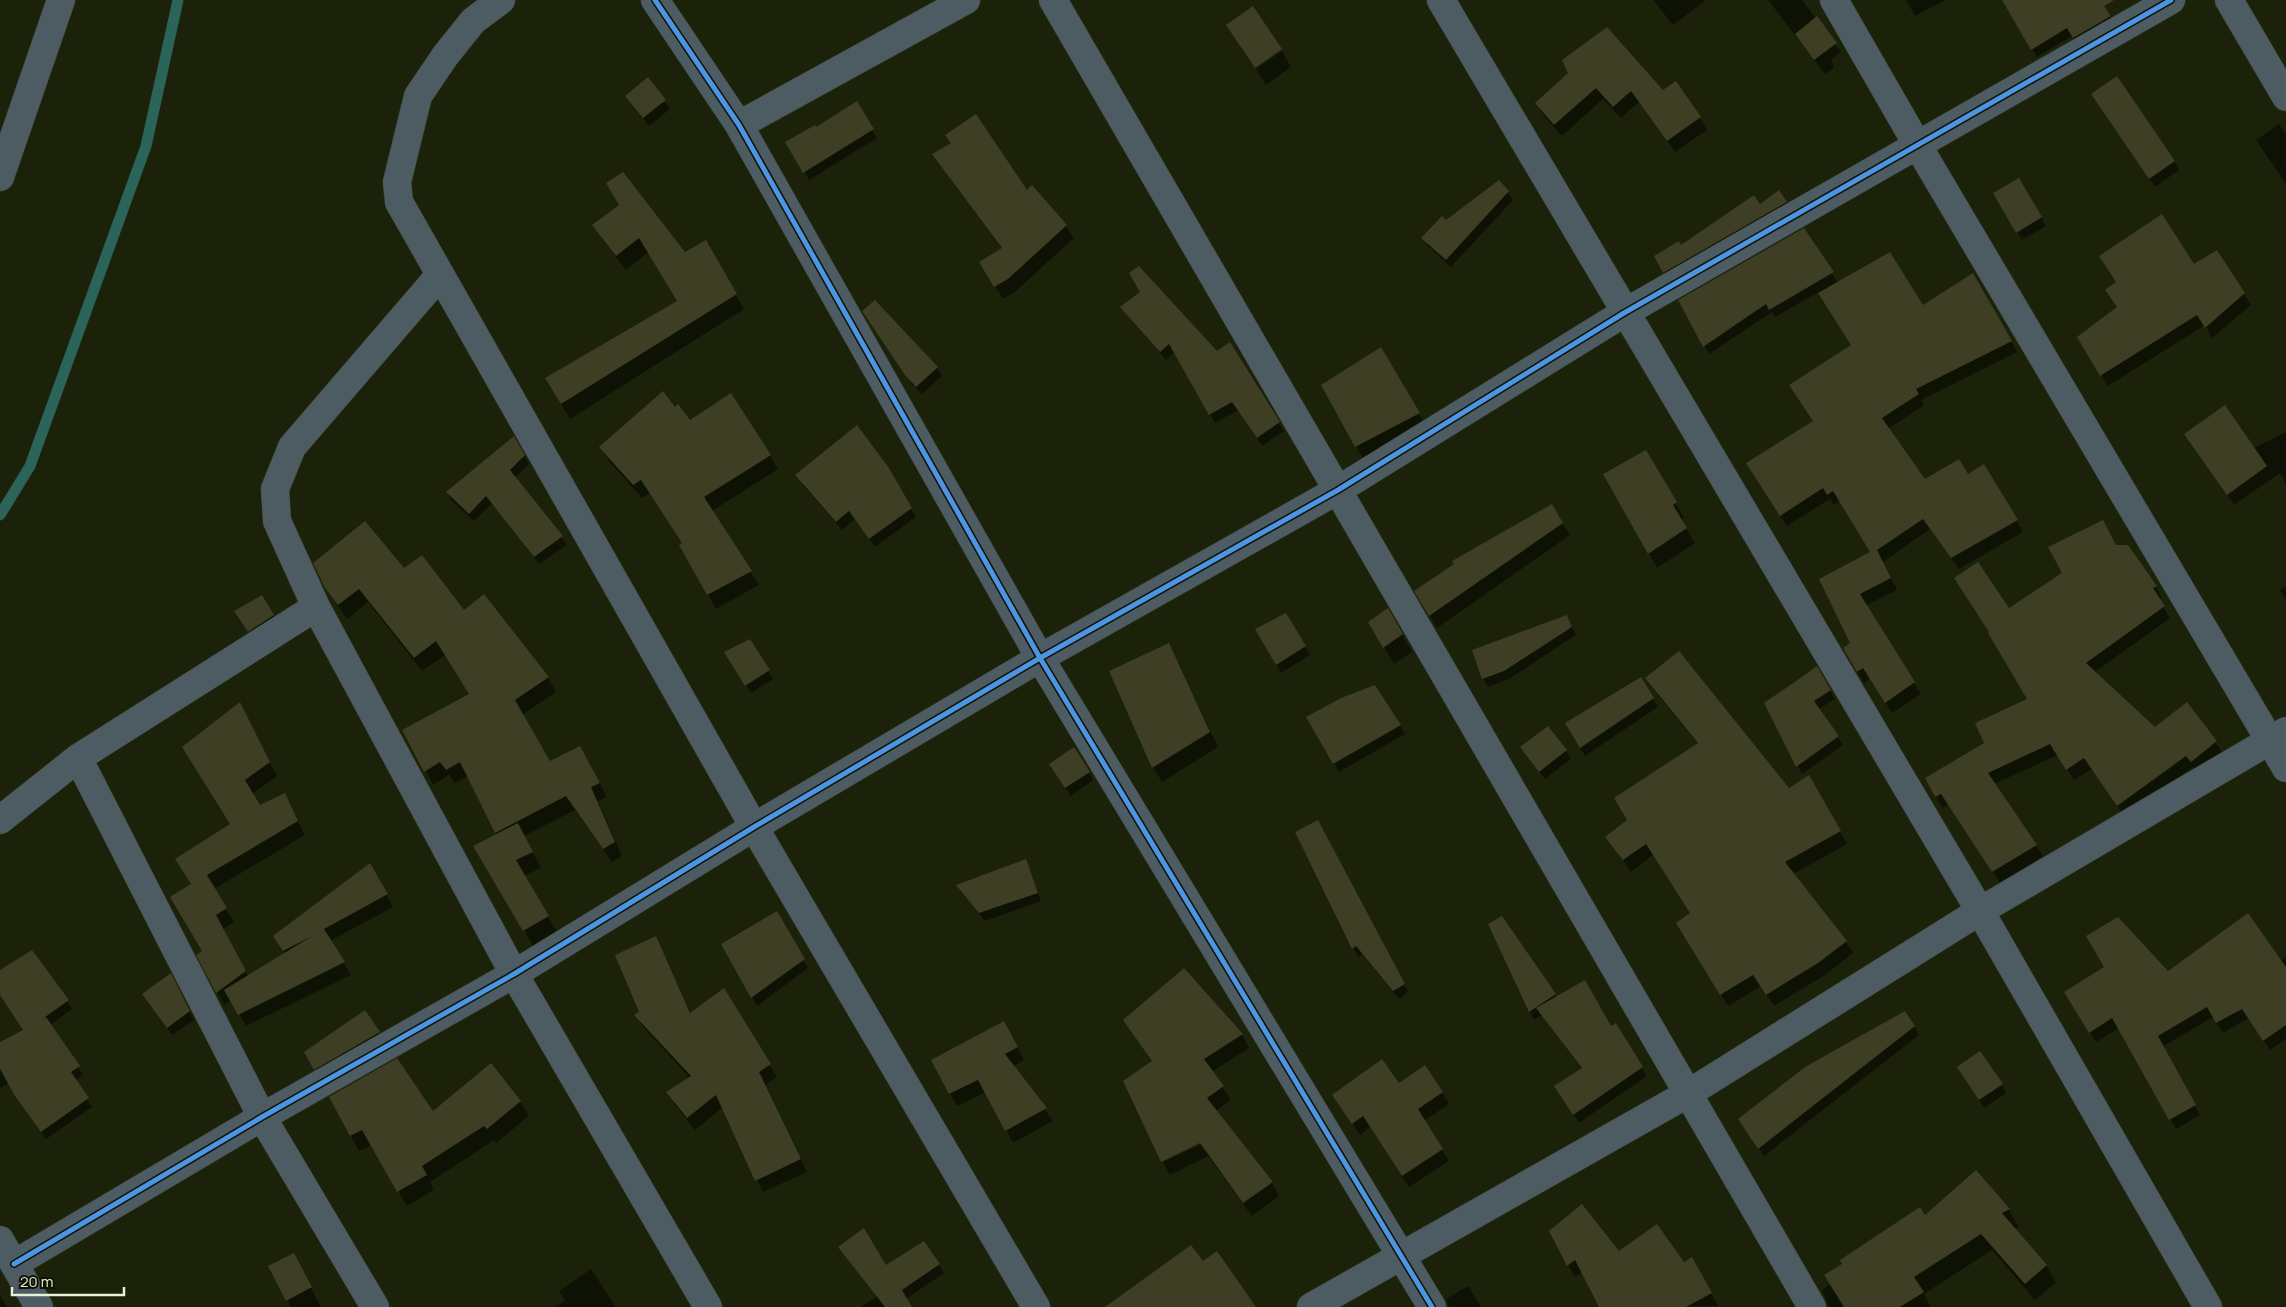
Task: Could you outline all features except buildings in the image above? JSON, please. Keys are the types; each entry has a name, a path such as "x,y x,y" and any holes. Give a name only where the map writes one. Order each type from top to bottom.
{"street":[{"path":"0,176 61,0"},
{"path":"501,0 473,21 445,56 418,96 397,182 399,202 754,827 1036,1307"},
{"path":"655,0 739,125 1040,658 1432,1307"},
{"path":"739,125 966,0"},
{"path":"1053,0 1812,1307"},
{"path":"1441,0 1624,313 1980,911 2208,1307"},
{"path":"1834,0 1918,146 2278,736 2286,768"},
{"path":"14,1264 262,1117 514,974 754,827 1040,658 1338,490 1624,313 2171,0"},
{"path":"2229,0 2286,97"},
{"path":"440,276 292,447 275,489 277,521 316,607 514,974 708,1307"},
{"path":"0,820 78,758 316,607"},
{"path":"1311,1307 1689,1093 1980,911 2278,736"},
{"path":"78,758 262,1117 376,1307"},
{"path":"0,1240 39,1307"}],"waterway":[{"path":"0,515 30,466 146,146 178,0"}],"cycle path":[{"path":"655,0 739,125 1040,658 1432,1307"},
{"path":"14,1264 262,1117 514,974 754,827 1040,658 1338,490 1624,313 2171,0"}]}
